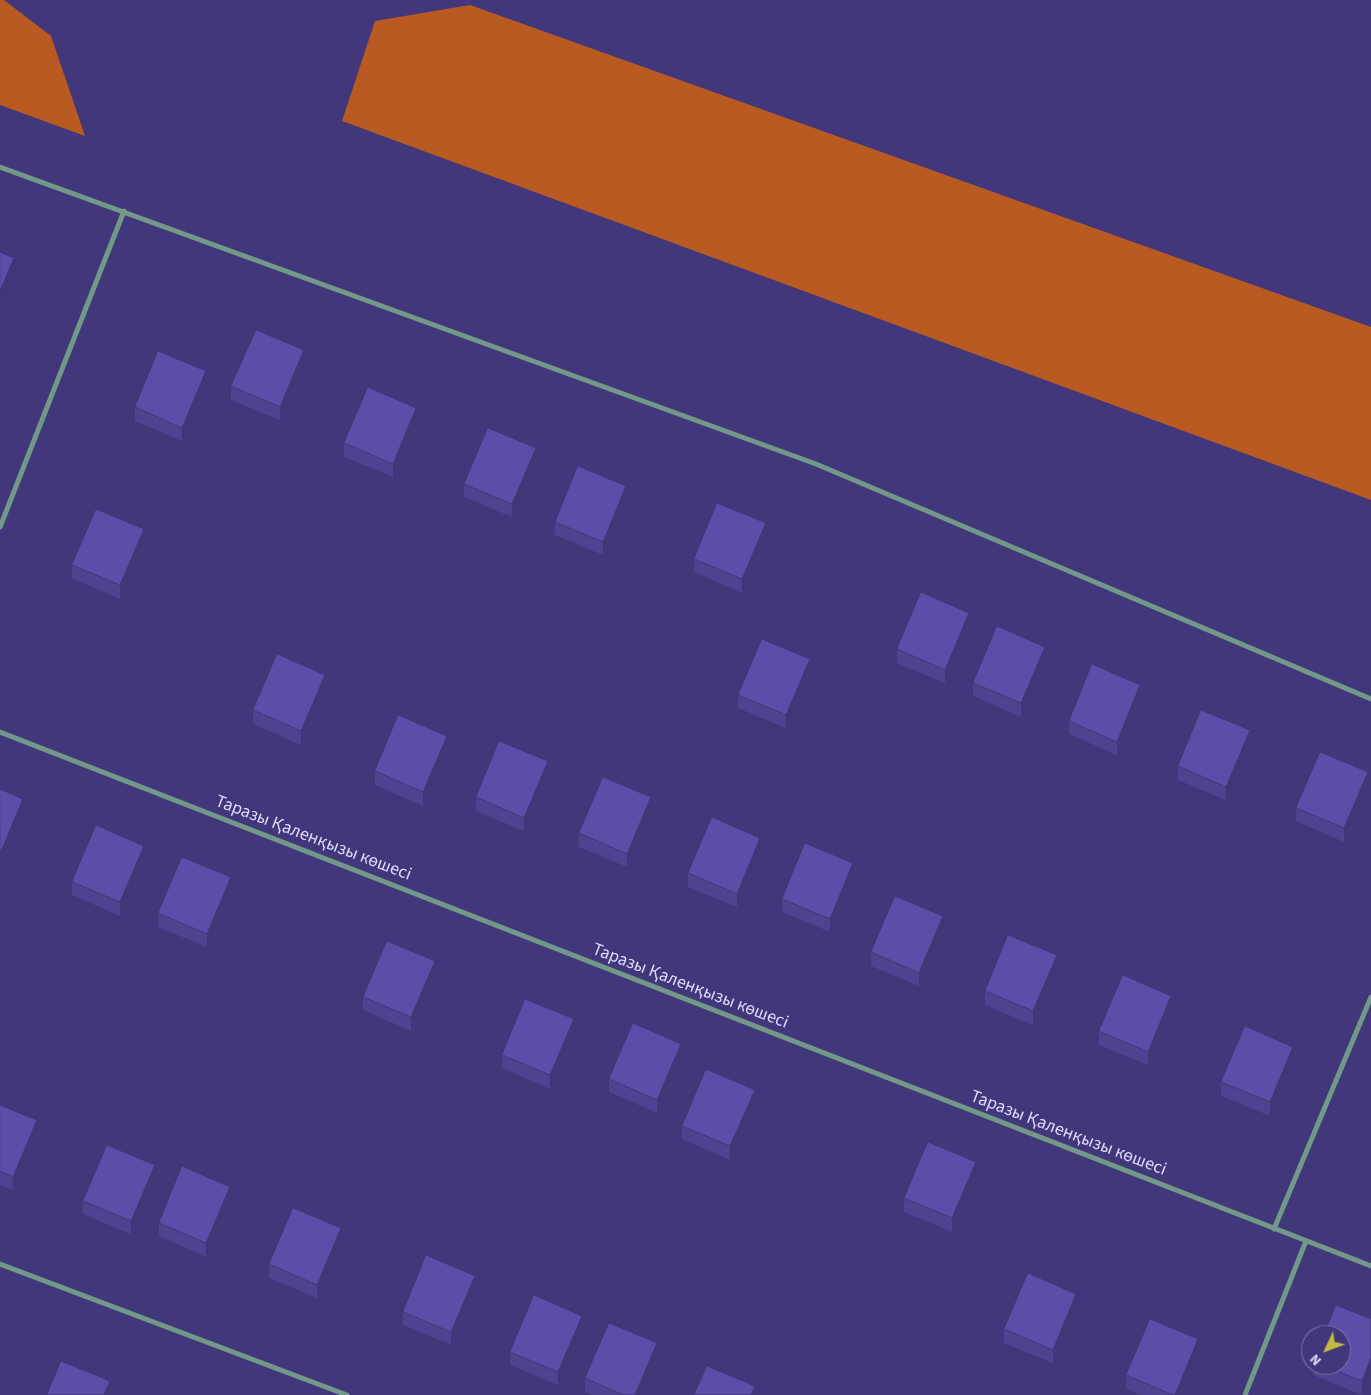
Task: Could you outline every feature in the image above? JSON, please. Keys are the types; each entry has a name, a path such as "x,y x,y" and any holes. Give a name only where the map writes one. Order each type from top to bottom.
{"street":[{"path":"0,167 816,464 1371,699"},
{"path":"0,527 124,211"},
{"name":"Таразы Қаленқызы көшесі","path":"0,732 1371,1266"},
{"path":"1274,1229 1371,997"},
{"path":"1245,1395 1306,1241"},
{"path":"0,1264 348,1395"}],"shaded area":[{"path":"0,0 4,0 51,36 85,136 0,105"},
{"path":"470,5 1371,327 1371,500 342,121 375,21"}],"building":[{"path":"0,252 14,258 0,291"},
{"path":"256,330 304,350 280,407 231,386"},
{"path":"158,351 206,371 182,428 135,407"},
{"path":"368,387 416,408 393,464 344,443"},
{"path":"488,428 536,448 512,504 464,484"},
{"path":"578,466 626,486 603,542 555,522"},
{"path":"717,503 766,523 742,579 694,559"},
{"path":"96,509 144,529 120,585 72,565"},
{"path":"921,592 969,613 945,670 897,649"},
{"path":"997,626 1045,647 1021,703 973,683"},
{"path":"762,639 810,659 786,715 738,695"},
{"path":"277,654 325,675 301,731 253,710"},
{"path":"1092,664 1140,685 1117,742 1069,721"},
{"path":"1201,710 1250,730 1226,787 1178,766"},
{"path":"398,715 447,736 423,792 375,771"},
{"path":"499,741 548,761 524,818 476,797"},
{"path":"1320,752 1368,772 1344,828 1296,808"},
{"path":"603,777 651,797 627,854 579,833"},
{"path":"0,789 23,799 0,854"},
{"path":"712,817 760,838 737,894 688,873"},
{"path":"96,825 144,846 120,902 72,882"},
{"path":"805,843 853,863 830,919 782,899"},
{"path":"182,857 231,877 207,934 158,913"},
{"path":"895,896 943,916 919,973 871,952"},
{"path":"1008,935 1057,955 1033,1011 985,991"},
{"path":"387,941 435,961 411,1017 363,997"},
{"path":"1123,975 1171,996 1148,1052 1099,1031"},
{"path":"525,999 574,1019 550,1075 502,1055"},
{"path":"633,1023 681,1044 657,1100 609,1079"},
{"path":"1245,1026 1293,1047 1270,1102 1221,1082"},
{"path":"706,1069 755,1090 730,1146 682,1126"},
{"path":"0,1105 37,1120 13,1177 0,1171"},
{"path":"928,1142 976,1162 952,1218 904,1198"},
{"path":"107,1145 155,1165 131,1221 83,1201"},
{"path":"182,1166 230,1187 206,1243 159,1223"},
{"path":"293,1208 341,1228 317,1285 269,1264"},
{"path":"426,1255 475,1276 451,1332 403,1312"},
{"path":"1028,1273 1076,1294 1053,1350 1004,1329"},
{"path":"534,1295 582,1316 558,1372 510,1352"},
{"path":"1336,1305 1371,1319 1371,1358 1362,1381 1347,1375 1351,1375 1351,1325 1328,1325"},
{"path":"1150,1319 1198,1339 1175,1395 1126,1375"},
{"path":"609,1323 657,1343 635,1395 623,1395 585,1378"},
{"path":"61,1361 110,1381 104,1395 47,1395"},
{"path":"707,1366 755,1386 751,1395 694,1395"}]}
